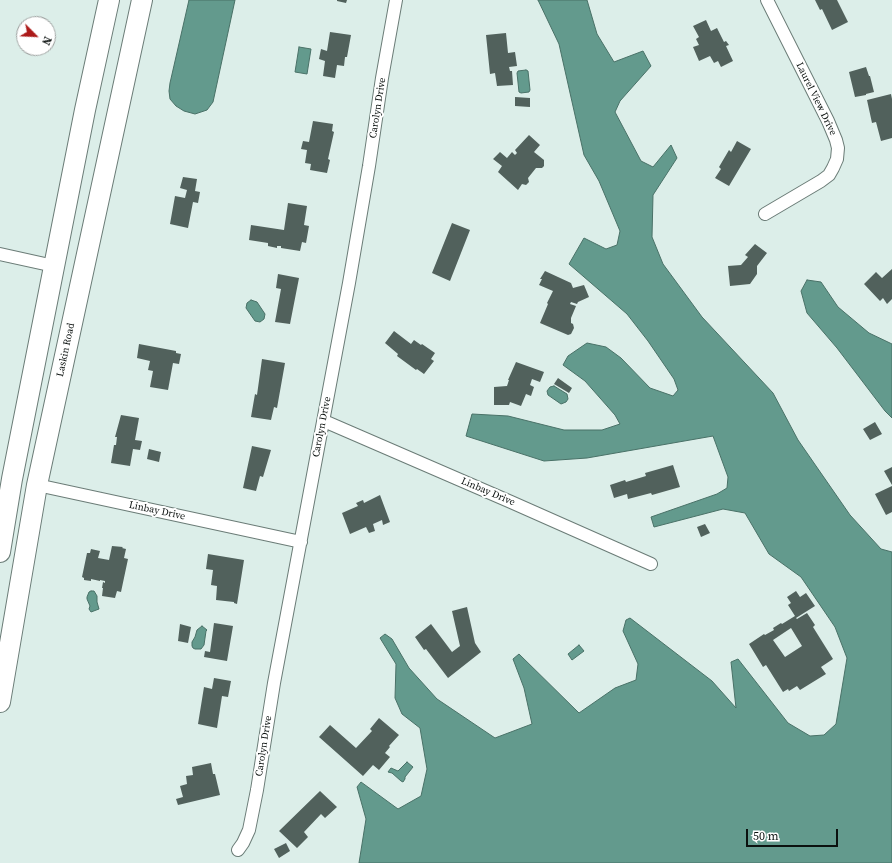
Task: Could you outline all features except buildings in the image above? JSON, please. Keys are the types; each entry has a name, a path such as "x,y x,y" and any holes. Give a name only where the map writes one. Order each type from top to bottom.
{"main road":[{"path":"0,552 14,471 54,266 85,110 109,0"},
{"name":"Laskin Road","path":"0,702 37,485 142,0"},
{"path":"85,110 117,116"}],"street":[{"name":"Carolyn Drive","path":"238,850 249,830 257,790 274,683 349,283 396,0"},
{"name":"Laurel View Drive","path":"765,214 821,181 828,175 837,159 838,148 828,121 767,0"},
{"path":"0,254 54,266"},
{"name":"Linbay Drive","path":"324,421 651,564"},
{"name":"Linbay Drive","path":"37,485 301,542"}],"shaded area":[{"path":"189,0 235,0 213,102 207,110 195,114 184,111 176,106 170,99 169,91"},
{"path":"538,0 587,0 597,34 614,62 643,51 651,66 620,101 615,112 641,161 653,167 671,145 677,158 653,195 652,237 663,264 702,317 773,393 798,440 850,515 881,549 892,552 892,863 359,863 366,819 357,787 361,782 398,809 421,796 427,769 420,728 402,714 395,698 396,664 380,638 385,634 392,639 409,668 437,699 495,738 532,724 524,688 513,659 519,654 579,713 615,688 636,680 638,664 623,631 626,620 630,618 712,681 736,708 731,662 738,659 788,723 810,736 824,735 836,724 847,658 835,627 801,577 769,554 745,513 723,509 654,527 651,517 717,494 727,488 728,477 713,436 587,458 544,461 466,436 472,414 508,416 564,430 602,430 620,424 615,415 585,381 563,365 568,356 587,343 606,347 621,358 650,388 673,396 678,390 674,379 627,314 569,264 584,238 606,249 617,245 620,231 599,181 584,155 559,44"},
{"path":"299,47 311,49 307,74 295,72"},
{"path":"518,71 528,71 530,90 529,92 521,93 519,92 517,73"},
{"path":"807,280 821,282 838,307 869,333 892,344 892,418 837,348 807,313 801,291"},
{"path":"251,300 257,302 265,314 264,319 260,322 255,321 246,308 247,303"},
{"path":"554,386 567,394 568,399 566,402 561,404 548,395 547,391 550,387"},
{"path":"91,591 94,591 97,596 99,609 91,612 87,597"},
{"path":"202,626 207,630 204,645 201,649 195,649 192,646 192,642 197,630"},
{"path":"579,645 584,651 572,660 568,654"},
{"path":"407,762 413,767 403,782 392,773 388,772 391,768 398,771"}]}
